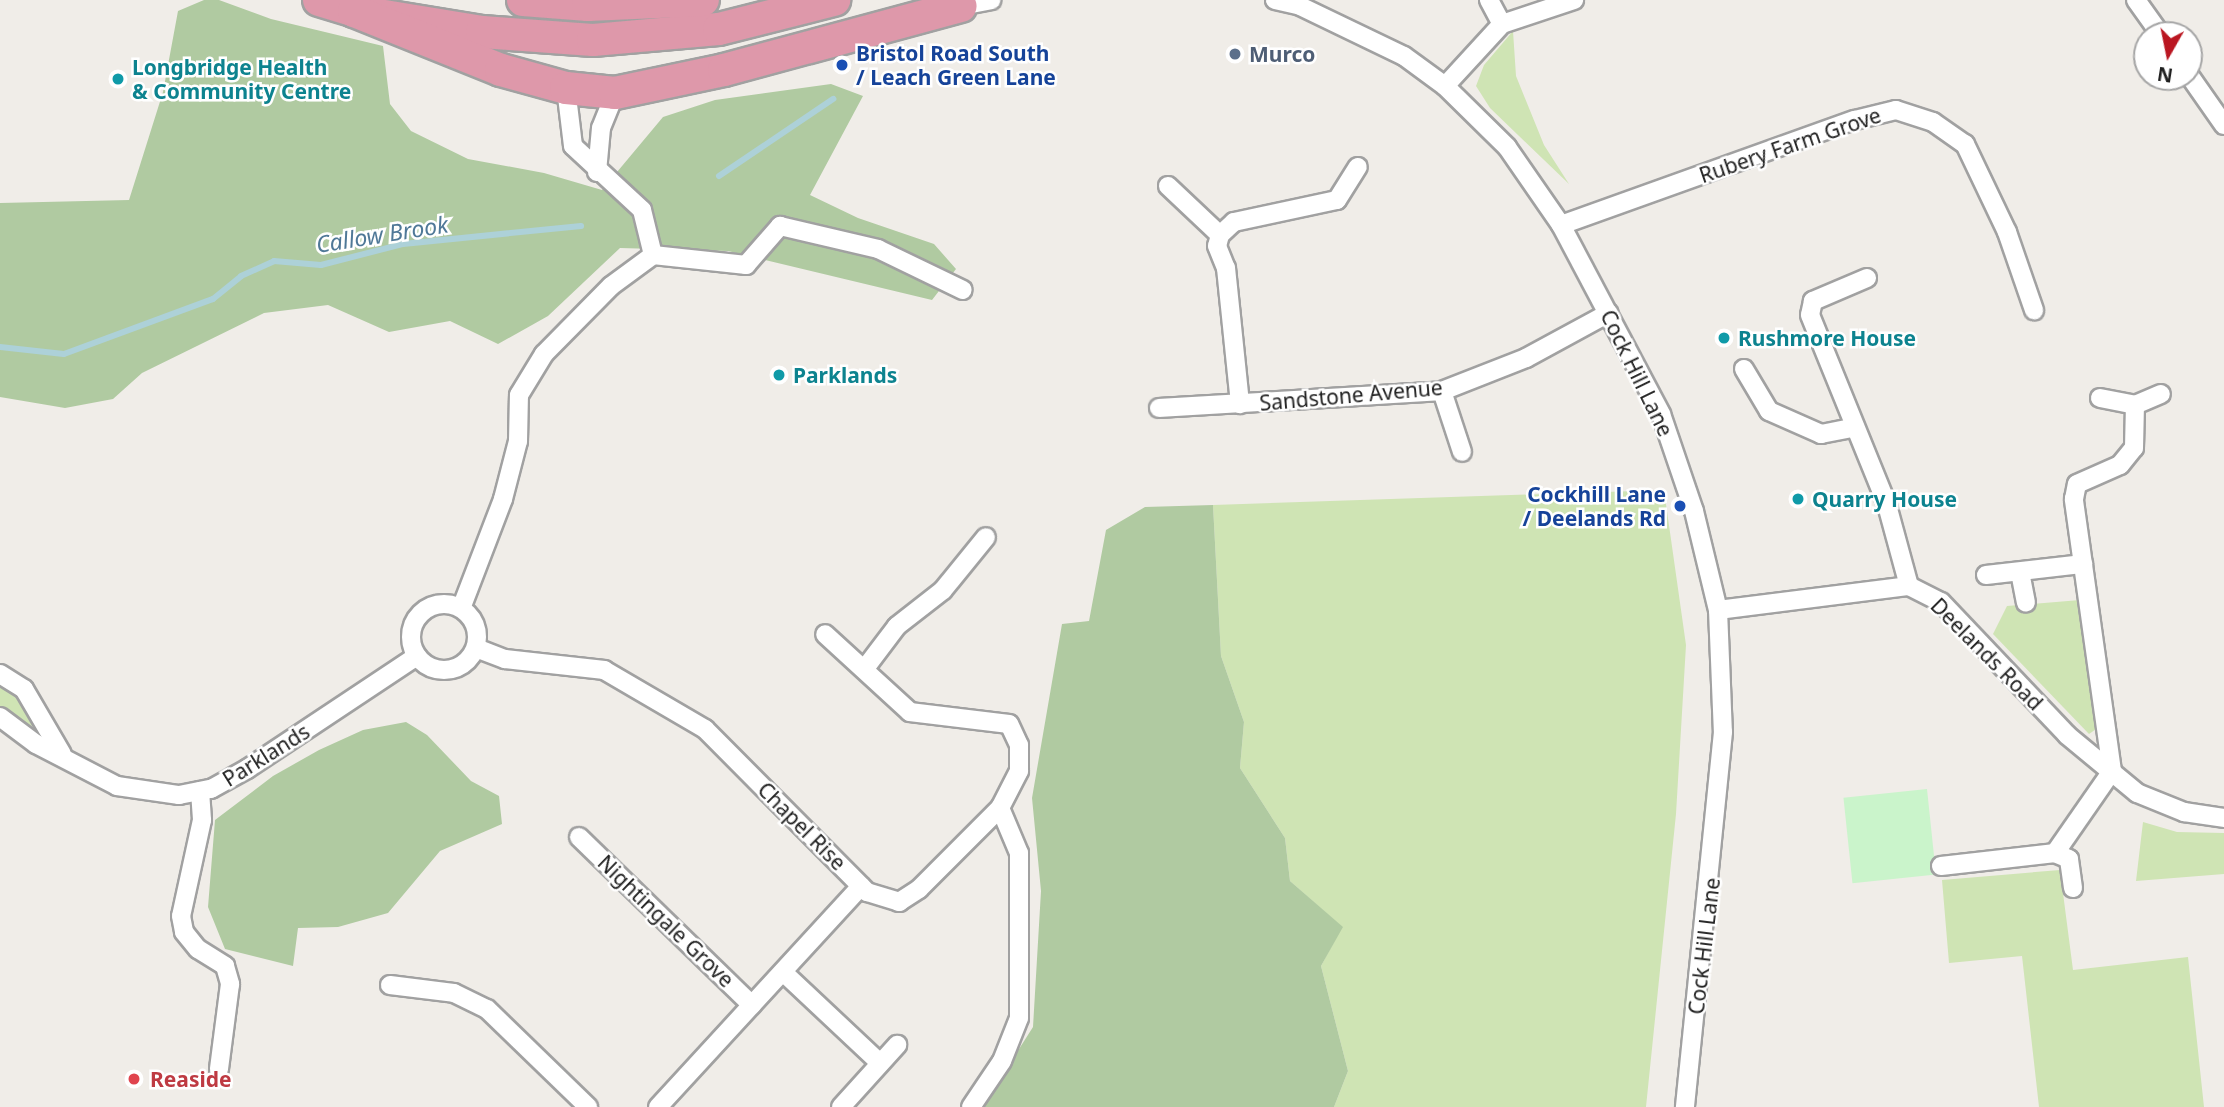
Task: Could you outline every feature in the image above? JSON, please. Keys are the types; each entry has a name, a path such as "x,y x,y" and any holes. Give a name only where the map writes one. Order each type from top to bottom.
{"highway":[{"path":"319,0 354,11 502,70 566,88 615,93 724,70 976,3"},
{"path":"523,0 588,5 703,0"},
{"path":"354,11 482,32 593,40 719,29 834,0"}],"street":[{"name":"Cock Hill Lane","path":"1275,0 1370,39 1446,86 1507,147 1561,225 1661,414 1694,511 1718,610 1723,733 1685,1107"},
{"path":"1489,0 1503,24"},
{"path":"1446,86 1503,24 1574,0"},
{"path":"2136,0 2151,21"},
{"path":"566,88 573,146 597,172 642,210 653,255"},
{"path":"2200,91 2224,125"},
{"path":"597,172 601,128 615,93"},
{"name":"Rubery Farm Grove","path":"1561,225 1855,120 1896,110 1933,122 1965,144 2007,232 2034,310"},
{"path":"1240,404 1226,268 1217,246 1220,235 1234,222 1337,200 1358,167"},
{"path":"1168,187 1220,235"},
{"path":"462,606 503,499 518,440 519,395 544,354 611,286 653,255 746,265 780,226 878,249 963,290"},
{"path":"1867,278 1813,301 1810,315 1835,367 1853,428 1887,505 1909,586"},
{"name":"Sandstone Avenue","path":"1159,408 1442,391 1526,358 1609,313"},
{"path":"1744,369 1769,411 1821,435 1853,428"},
{"path":"1442,391 1462,452"},
{"path":"2099,398 2135,405 2161,394"},
{"path":"2055,853 2112,771 2074,517 2077,484 2120,465 2134,448 2135,405"},
{"path":"866,667 897,626 943,590 986,537"},
{"path":"1986,575 2083,564"},
{"path":"2020,572 2026,602"},
{"name":"Deelands Road","path":"1718,610 1909,586 1941,602 2067,734 2137,793 2184,812 2224,818"},
{"path":"443,604 462,606 477,630 476,648 465,664 450,670 435,669 417,656 412,644 417,616 443,604"},
{"path":"825,634 866,667 910,712 1009,724 1019,745 1018,771 1000,808 919,889 899,901 861,886"},
{"name":"Chapel Rise","path":"476,648 505,659 604,670 705,729 861,886 658,1107"},
{"name":"Parklands","path":"0,717 36,744 62,754 117,786 143,793 200,791 247,769 417,656"},
{"name":"Parklands","path":"0,674 24,689 62,754"},
{"path":"200,791 202,820 181,916 184,932 198,949 225,966 230,984 219,1069"},
{"path":"971,1107 1002,1061 1019,1018 1019,853 1000,808"},
{"name":"Nightingale Grove","path":"579,838 752,1005"},
{"path":"1941,866 2055,853 2069,859 2073,888"},
{"path":"783,972 880,1063"},
{"path":"390,985 454,993 487,1009 588,1107"},
{"path":"841,1107 897,1045"}],"green space":[{"path":"204,0 219,0 271,19 383,46 390,104 411,131 468,159 544,173 602,190 663,117 715,100 831,84 863,96 810,195 858,218 934,244 956,269 932,300 728,251 620,248 548,316 498,344 450,321 389,332 328,305 264,313 142,373 113,399 65,408 0,397 0,203 129,200 163,92 178,11"},
{"path":"1513,31 1516,76 1544,145 1569,184 1490,108 1476,86 1484,65"},
{"path":"1664,490 1686,645 1676,814 1646,1107 1334,1107 1348,1071 1321,966 1342,927 1290,881 1285,838 1240,768 1244,722 1221,656 1213,505"},
{"path":"1213,505 1221,656 1244,722 1240,768 1285,838 1290,881 1343,927 1321,966 1348,1071 1334,1107 982,1107 1033,1027 1041,891 1032,798 1062,624 1089,621 1106,530 1145,507"},
{"path":"2080,600 2099,727 2089,734 1993,634 2007,606"},
{"path":"0,677 23,690 52,739 0,706"},
{"path":"406,722 427,735 471,781 499,796 502,824 440,851 388,913 338,927 298,928 293,966 225,949 208,907 215,820 273,776 319,750 363,730"},
{"path":"1927,789 1936,875 1852,883 1843,798"},
{"path":"2143,822 2177,832 2224,833 2224,874 2136,881"},
{"path":"2060,870 2073,970 2188,957 2204,1107 2039,1107 2022,956 1949,963 1942,880"}],"waterway":[{"name":"Callow Brook","path":"719,176 833,99"},
{"name":"Callow Brook","path":"0,347 64,354 213,299 241,276 274,261 321,265 403,244 581,226"}],"place":[{"name":"Murco","path":"1235,54"},
{"name":"Bristol Road South / Leach Green Lane","path":"842,65"},
{"name":"Longbridge Health & Community Centre","path":"118,79"},
{"name":"Rushmore House","path":"1724,338"},
{"name":"Parklands","path":"779,375"},
{"name":"Quarry House","path":"1798,499"},
{"name":"Cockhill Lane / Deelands Rd","path":"1680,506"},
{"name":"Reaside","path":"134,1079"}]}
